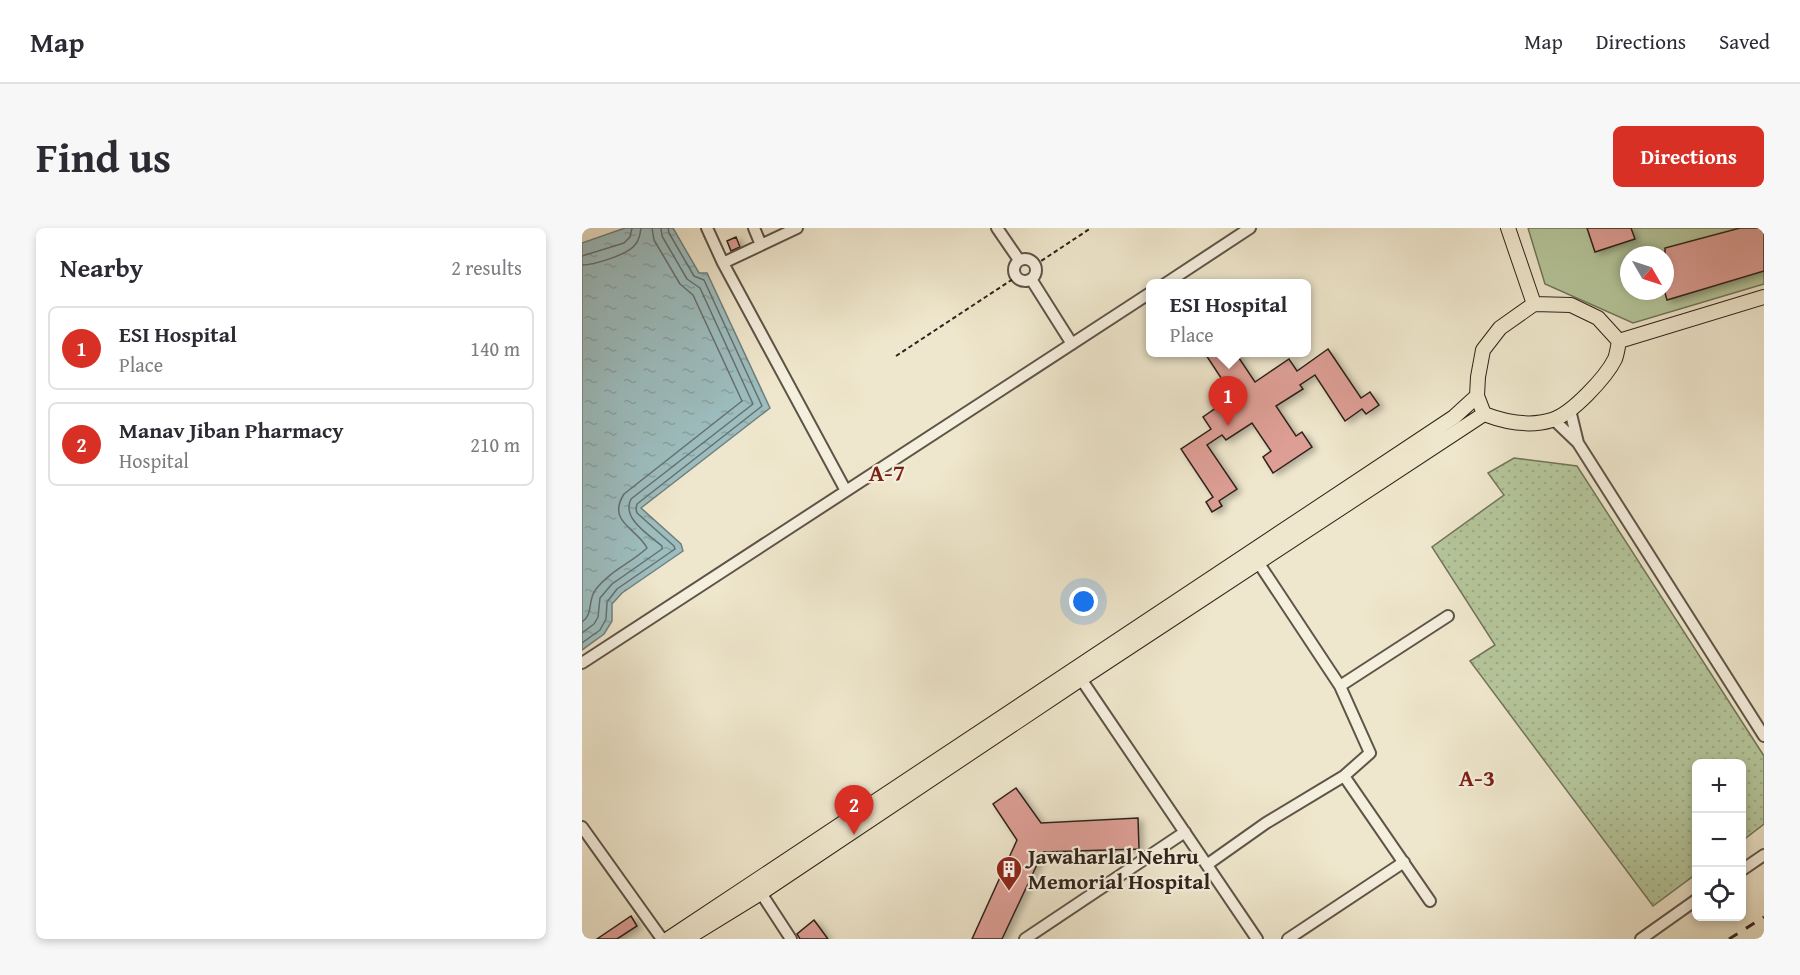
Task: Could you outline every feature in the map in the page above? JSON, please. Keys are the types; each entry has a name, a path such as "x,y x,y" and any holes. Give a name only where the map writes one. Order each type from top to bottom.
{"main road":[{"path":"1508,228 1534,304"},
{"path":"1619,341 1764,297"},
{"path":"1534,304 1571,305 1598,318 1619,341 1615,359 1595,386 1570,410 1554,420 1533,424 1503,421 1484,414 1477,396 1483,350 1500,328 1534,304"},
{"path":"686,939 761,893 1081,679 1454,417 1477,396"},
{"path":"668,939 1255,557 1484,414"}],"street":[{"path":"707,228 723,263 846,491"},
{"path":"754,228 762,245"},
{"path":"723,263 797,228"},
{"path":"997,228 1018,260"},
{"path":"1173,279 1250,228"},
{"path":"1026,259 1035,265 1036,272 1031,279 1022,281 1016,277 1014,266 1018,260 1026,259"},
{"path":"1031,279 1072,344"},
{"path":"582,663 1146,296"},
{"path":"1570,410 1578,443"},
{"path":"1554,420 1578,443 1764,736"},
{"path":"1208,864 1266,823 1344,776 1370,753 1340,686 1255,557"},
{"path":"1340,686 1448,616"},
{"path":"1081,679 1257,939"},
{"path":"1344,776 1430,901"},
{"path":"582,827 662,939"},
{"path":"1025,939 1185,832"},
{"path":"1746,867 1764,855"},
{"path":"1288,939 1404,862"},
{"path":"761,893 791,939"},
{"path":"1641,939 1692,903"}],"path":[{"path":"1035,265 1091,228"},
{"path":"896,356 1016,277"}],"green space":[{"path":"1528,228 1764,228 1764,284 1633,323 1545,284"},
{"path":"1514,458 1577,466 1764,756 1764,824 1746,838 1746,759 1692,759 1692,877 1653,906 1470,661 1495,645 1432,547 1504,495 1488,473"}],"water":[{"path":"625,228 673,228 699,273 707,273 770,408 641,508 681,544 683,551 622,593 612,604 612,621 604,634 582,650 582,243"}],"building":[{"path":"1587,228 1631,228 1635,239 1595,252"},
{"path":"1740,228 1764,228 1764,271 1674,298 1672,246"},
{"path":"736,237 740,247 731,251 727,241"},
{"path":"1328,349 1361,398 1370,392 1379,405 1366,414 1362,409 1345,421 1315,375 1300,385 1303,389 1276,406 1296,436 1302,432 1312,447 1273,473 1263,457 1271,451 1252,423 1226,440 1222,435 1207,445 1237,489 1219,501 1222,506 1212,512 1206,502 1213,497 1181,449 1211,429 1203,417 1233,396 1207,357 1238,357 1255,382 1289,359 1297,371"},
{"name":"Jawaharlal Nehru Memorial Hospital","path":"1016,788 1041,823 1138,818 1139,849 1043,852 1002,939 972,939 1017,840 993,804"},
{"path":"631,916 637,926 617,939 597,939"},
{"path":"814,920 828,939 800,939 797,934"}],"railway":[{"path":"1729,939 1764,917"}],"place":[{"name":"ESI Hospital","path":"1228,426"},
{"name":"Manav Jiban Pharmacy","path":"854,835"},
{"name":"Jawaharlal Nehru Memorial Hospital","path":"1009,892"}],"district":[{"name":"A-7","path":"887,472"},
{"name":"A-3","path":"1477,777"}]}
